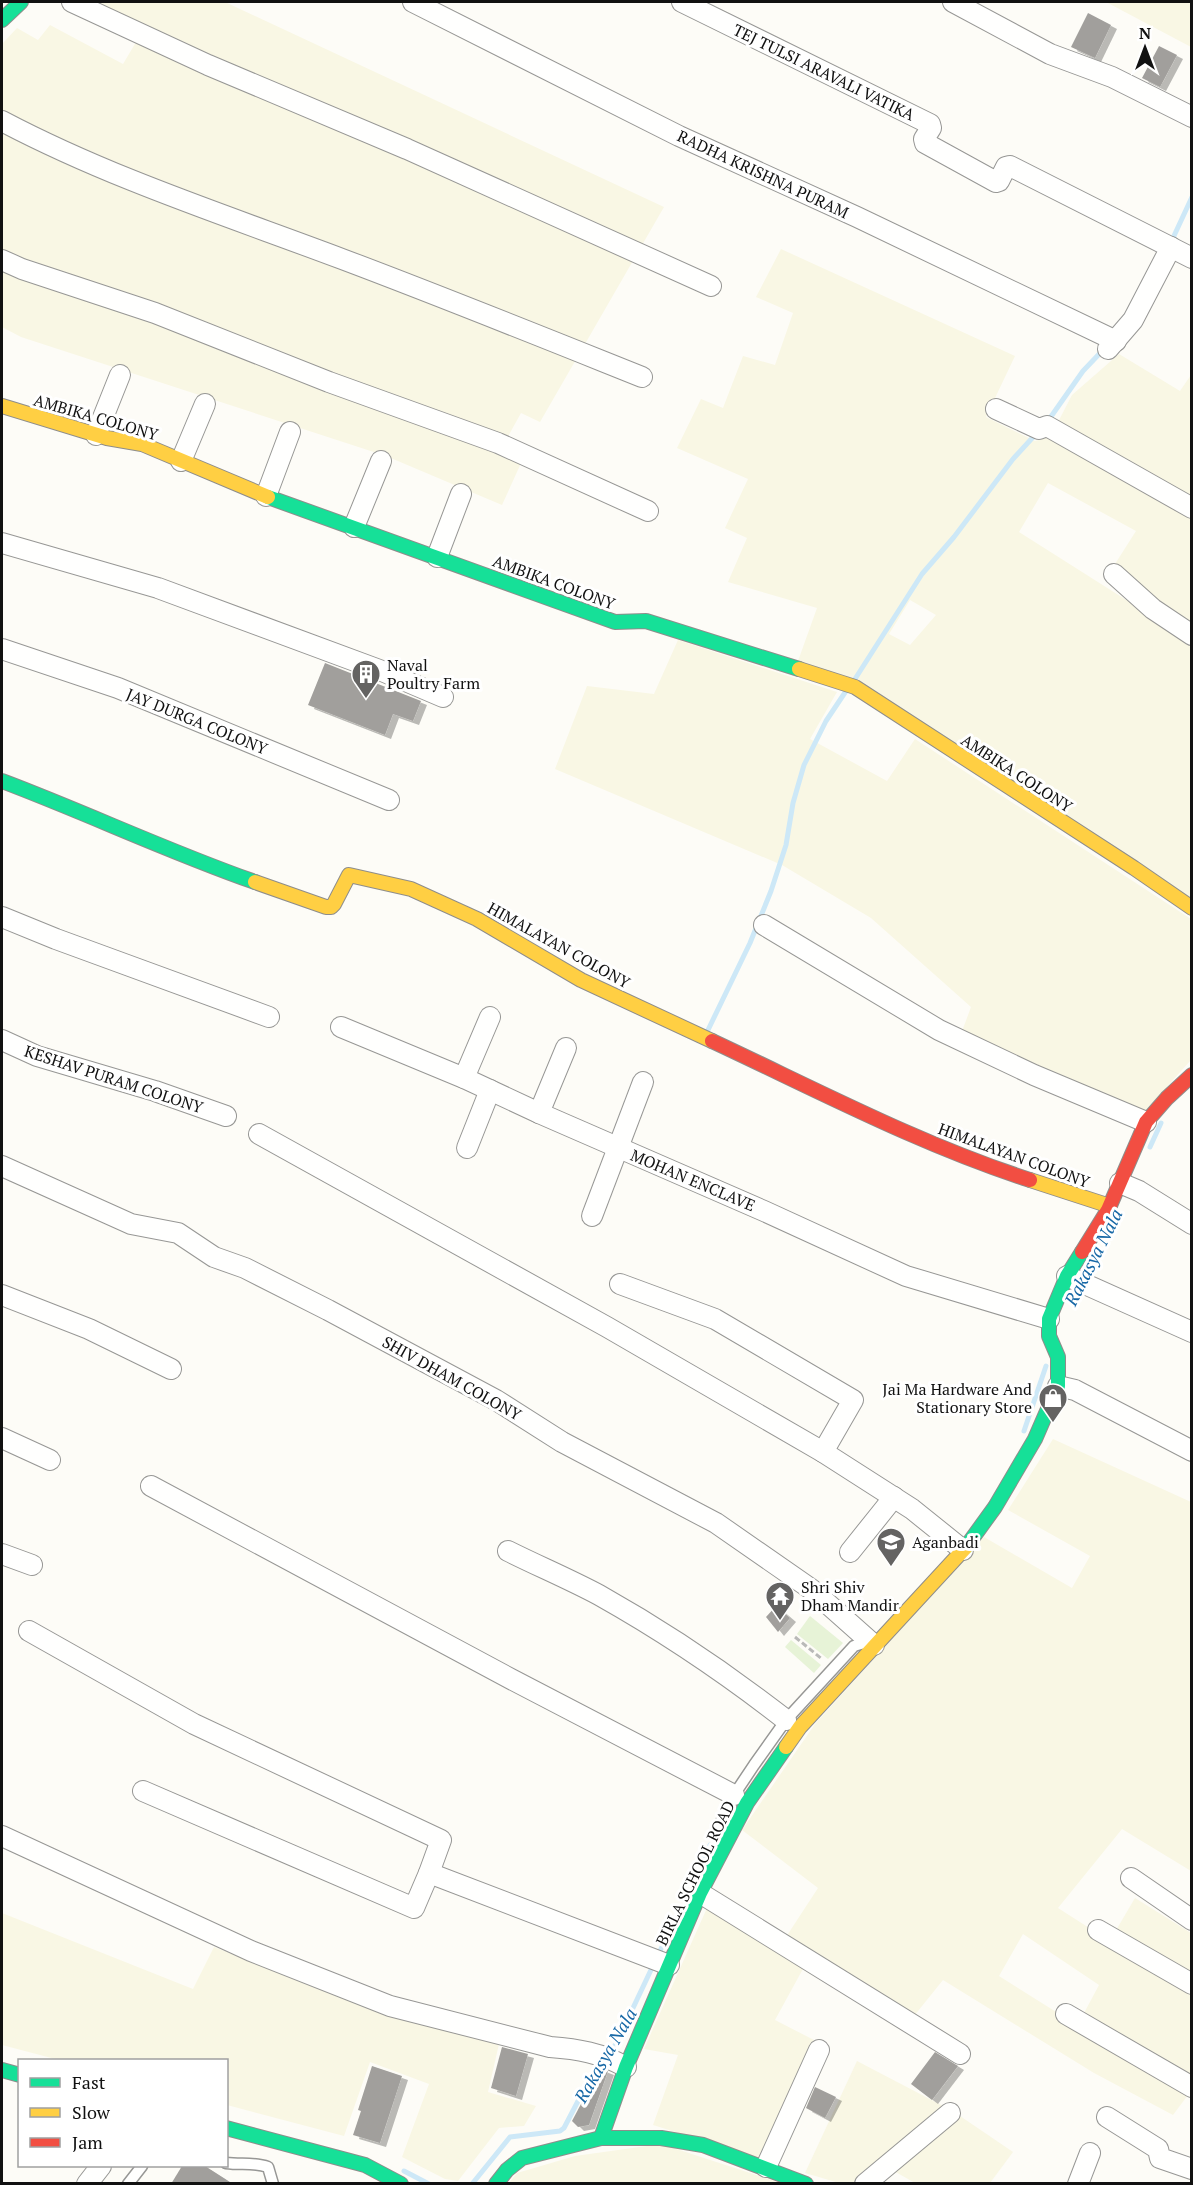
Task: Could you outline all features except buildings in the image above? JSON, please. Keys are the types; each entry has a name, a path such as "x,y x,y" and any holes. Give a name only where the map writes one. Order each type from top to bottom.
{"street":[{"path":"72,2 208,65 407,149 711,286"},
{"name":"RADHA KRISHNA PURAM","path":"413,2 679,136 857,218 1111,346 1133,320 1171,247"},
{"name":"TEJ TULSI ARAVALI VATIKA","path":"682,2 930,124 931,128 924,139 925,143 996,182 999,181 1006,167 1011,166 1191,258"},
{"path":"953,2 1050,54 1112,77 1191,117"},
{"path":"2,20 17,3"},
{"path":"2,121 32,137 196,207 343,259 642,376"},
{"path":"2,260 22,269 155,313 329,382 498,443 648,511"},
{"path":"96,435 120,375"},
{"path":"181,461 205,404"},
{"name":"AMBIKA COLONY","path":"2,406 96,435 142,444 266,496 615,622 646,621 855,687 1125,861 1191,908"},
{"path":"996,409 1039,429 1047,426 1191,508"},
{"path":"266,496 290,432"},
{"path":"354,527 381,461"},
{"path":"437,557 461,494"},
{"path":"2,543 158,588 382,670 443,697"},
{"path":"1114,574 1153,609 1191,635"},
{"name":"JAY DURGA COLONY","path":"2,649 118,688 389,800"},
{"name":"HIMALAYAN COLONY","path":"2,781 55,801 191,860 326,907 334,904 350,875 411,889 477,919 581,980 914,1135 992,1168 1110,1206"},
{"path":"2,917 269,1017"},
{"path":"764,925 939,1030 1034,1075 1146,1122"},
{"path":"464,1078 490,1017"},
{"name":"MOHAN ENCLAVE","path":"341,1028 490,1089 539,1113 764,1210 906,1276 998,1305 1049,1328"},
{"name":"KESHAV PURAM COLONY","path":"2,1040 37,1056 155,1091 226,1116"},
{"path":"539,1113 566,1048"},
{"path":"1049,1328 1076,1280 1110,1206 1128,1187 1146,1122 1191,1075"},
{"path":"592,1216 643,1082"},
{"path":"467,1148 490,1089"},
{"path":"259,1134 607,1327 823,1452 912,1509 963,1550"},
{"name":"SHIV DHAM COLONY","path":"2,1167 131,1224 178,1233 214,1257 245,1268 318,1305 496,1400 562,1442 716,1523 811,1590 874,1645"},
{"path":"1128,1187 1191,1224"},
{"path":"1076,1280 1191,1332"},
{"path":"620,1284 715,1319 853,1400 823,1452"},
{"path":"2,1294 89,1329 171,1369"},
{"name":"BIRLA SCHOOL ROAD","path":"601,2138 614,2061 662,1961 747,1803 800,1727 963,1550 995,1507 1035,1439 1058,1386 1058,1358 1049,1328"},
{"path":"1058,1386 1075,1390 1191,1451"},
{"path":"2,1438 50,1460"},
{"path":"151,1486 511,1679 734,1795"},
{"path":"850,1552 894,1497"},
{"path":"508,1551 597,1594 662,1632 733,1679 786,1720"},
{"path":"2,1554 32,1565"},
{"path":"29,1631 194,1725 441,1840 414,1908 142,1791"},
{"path":"2,1836 251,1952 390,2006 550,2047 576,2049 614,2061"},
{"path":"429,1873 662,1961"},
{"path":"1131,1878 1191,1920"},
{"path":"700,1893 960,2054"},
{"path":"1098,1930 1191,1984"},
{"path":"1066,2014 1191,2087"},
{"path":"766,2167 819,2050"},
{"path":"2,2070 18,2074"},
{"path":"865,2184 950,2113"},
{"path":"1107,2117 1158,2149 1160,2158 1191,2169"},
{"path":"228,2129 365,2165 401,2184"},
{"path":"496,2184 507,2170 522,2158 565,2146 601,2138 661,2138 702,2145 766,2167 806,2184"},
{"path":"1078,2184 1090,2153"},
{"path":"87,2184 100,2167"}],"lane":[{"path":"722,1849 720,1824 734,1795 786,1720 854,1646 864,1643 874,1645"},
{"path":"228,2163 240,2165 256,2163 268,2167 273,2184"},
{"path":"128,2184 141,2167"}],"path":[{"path":"795,1637 833,1668"}],"shaded area":[{"path":"92,2 225,2 664,207 540,422 521,413 506,440 527,450 502,505 386,456 21,337 2,327 2,44 17,28 38,40 50,25 123,64 145,27"},
{"path":"1106,2 1191,2 1191,47"},
{"path":"781,249 1015,356 986,417 1035,441 1049,437 1191,515 1191,627 1157,605 1115,564 1136,531 1048,483 1019,532 1191,641 1191,902 798,661 817,608 728,582 747,538 725,528 748,479 677,448 701,399 723,408 743,356 775,365 793,313 756,297","holes":["910,600 936,615 910,645 889,634"]},
{"path":"1119,354 1180,391 1191,375 1191,504 1057,424 1072,395"},
{"path":"678,640 837,692 810,739 887,781 915,739 1191,919 1191,1060 1144,1112 961,1034 971,1007 871,918 782,865 555,769 587,686 654,694"},
{"path":"1053,1439 1191,1502 1191,1871 1122,1829 1058,1908 1191,1993 1191,2077 1084,2013 1099,1985 1023,1934 999,1976 1188,2095 1173,2115 1094,2073 943,1980 914,2016 786,1937 818,1888 742,1830 815,1724 984,1537 1072,1588 1090,1556 1008,1510"},
{"path":"1135,1898 1191,1933 1191,1978 1115,1932"},
{"path":"707,1908 804,1967 775,2020 814,2040 765,2160 653,2125 678,2055 644,2049"},
{"path":"2,1913 193,1989 214,1947 387,2012 499,2044 488,2092 536,2106 524,2126 499,2128 458,2181 445,2179 402,2157 429,2084 370,2062 344,2136 228,2105 228,2059 55,2059 2,2045"},
{"path":"857,2061 945,2107 859,2183 839,2183 805,2173"},
{"path":"960,2116 1013,2152 990,2183 915,2183 894,2171"},
{"path":"661,2144 784,2184 508,2184 517,2173 575,2156"}],"green space":[{"path":"810,1616 843,1643 828,1659 797,1634"},
{"path":"791,1640 821,1665 814,1673 785,1647"}],"waterway":[{"path":"1173,238 1192,197"},
{"path":"1050,418 1083,371 1103,350"},
{"path":"855,679 922,574 954,537 1013,459 1035,435"},
{"path":"708,1030 750,943 771,891 786,845 793,803 804,765 826,721 846,691"},
{"name":"Rakasya Nala","path":"1150,1147 1161,1123"},
{"name":"Rakasya Nala","path":"1024,1431 1046,1366"},
{"name":"Rakasya Nala","path":"700,1865 710,1845"},
{"name":"Rakasya Nala","path":"609,2054 616,2044 667,1936"},
{"name":"Rakasya Nala","path":"472,2184 510,2137 560,2131 564,2128 590,2078 603,2061"},
{"name":"Rakasya Nala","path":"404,2171 429,2184"}],"traffic: fast":[{"path":"2,20 21,2"},
{"path":"268,497 615,622 646,621 799,669"},
{"path":"2,781 255,882"},
{"path":"966,1547 995,1507 1035,1439 1058,1386 1058,1357 1049,1336 1049,1319 1067,1276 1082,1252"},
{"path":"601,2138 626,2067 700,1893 747,1803 786,1747"},
{"path":"2,2070 18,2074"},
{"path":"228,2129 365,2165 401,2184"},
{"path":"496,2184 507,2170 522,2158 601,2138 661,2138 703,2145 806,2184"}],"traffic: slow":[{"path":"2,406 107,438 142,444 268,497"},
{"path":"799,669 855,687 1192,908"},
{"path":"255,882 326,907 334,904 349,875 411,889 477,919 581,980 712,1041"},
{"path":"1030,1180 1110,1206"},
{"path":"786,1747 800,1727 966,1547"}],"traffic: jam":[{"path":"712,1041 909,1134 1030,1180"},
{"path":"1082,1252 1108,1210 1146,1122 1192,1075"}],"place":[{"name":"Naval Poultry Farm","path":"366,700"},
{"name":"Jai Ma Hardware And Stationary Store","path":"1053,1424"},
{"name":"Aganbadi","path":"891,1568"},
{"name":"Shri Shiv Dham Mandir","path":"780,1622"}]}
